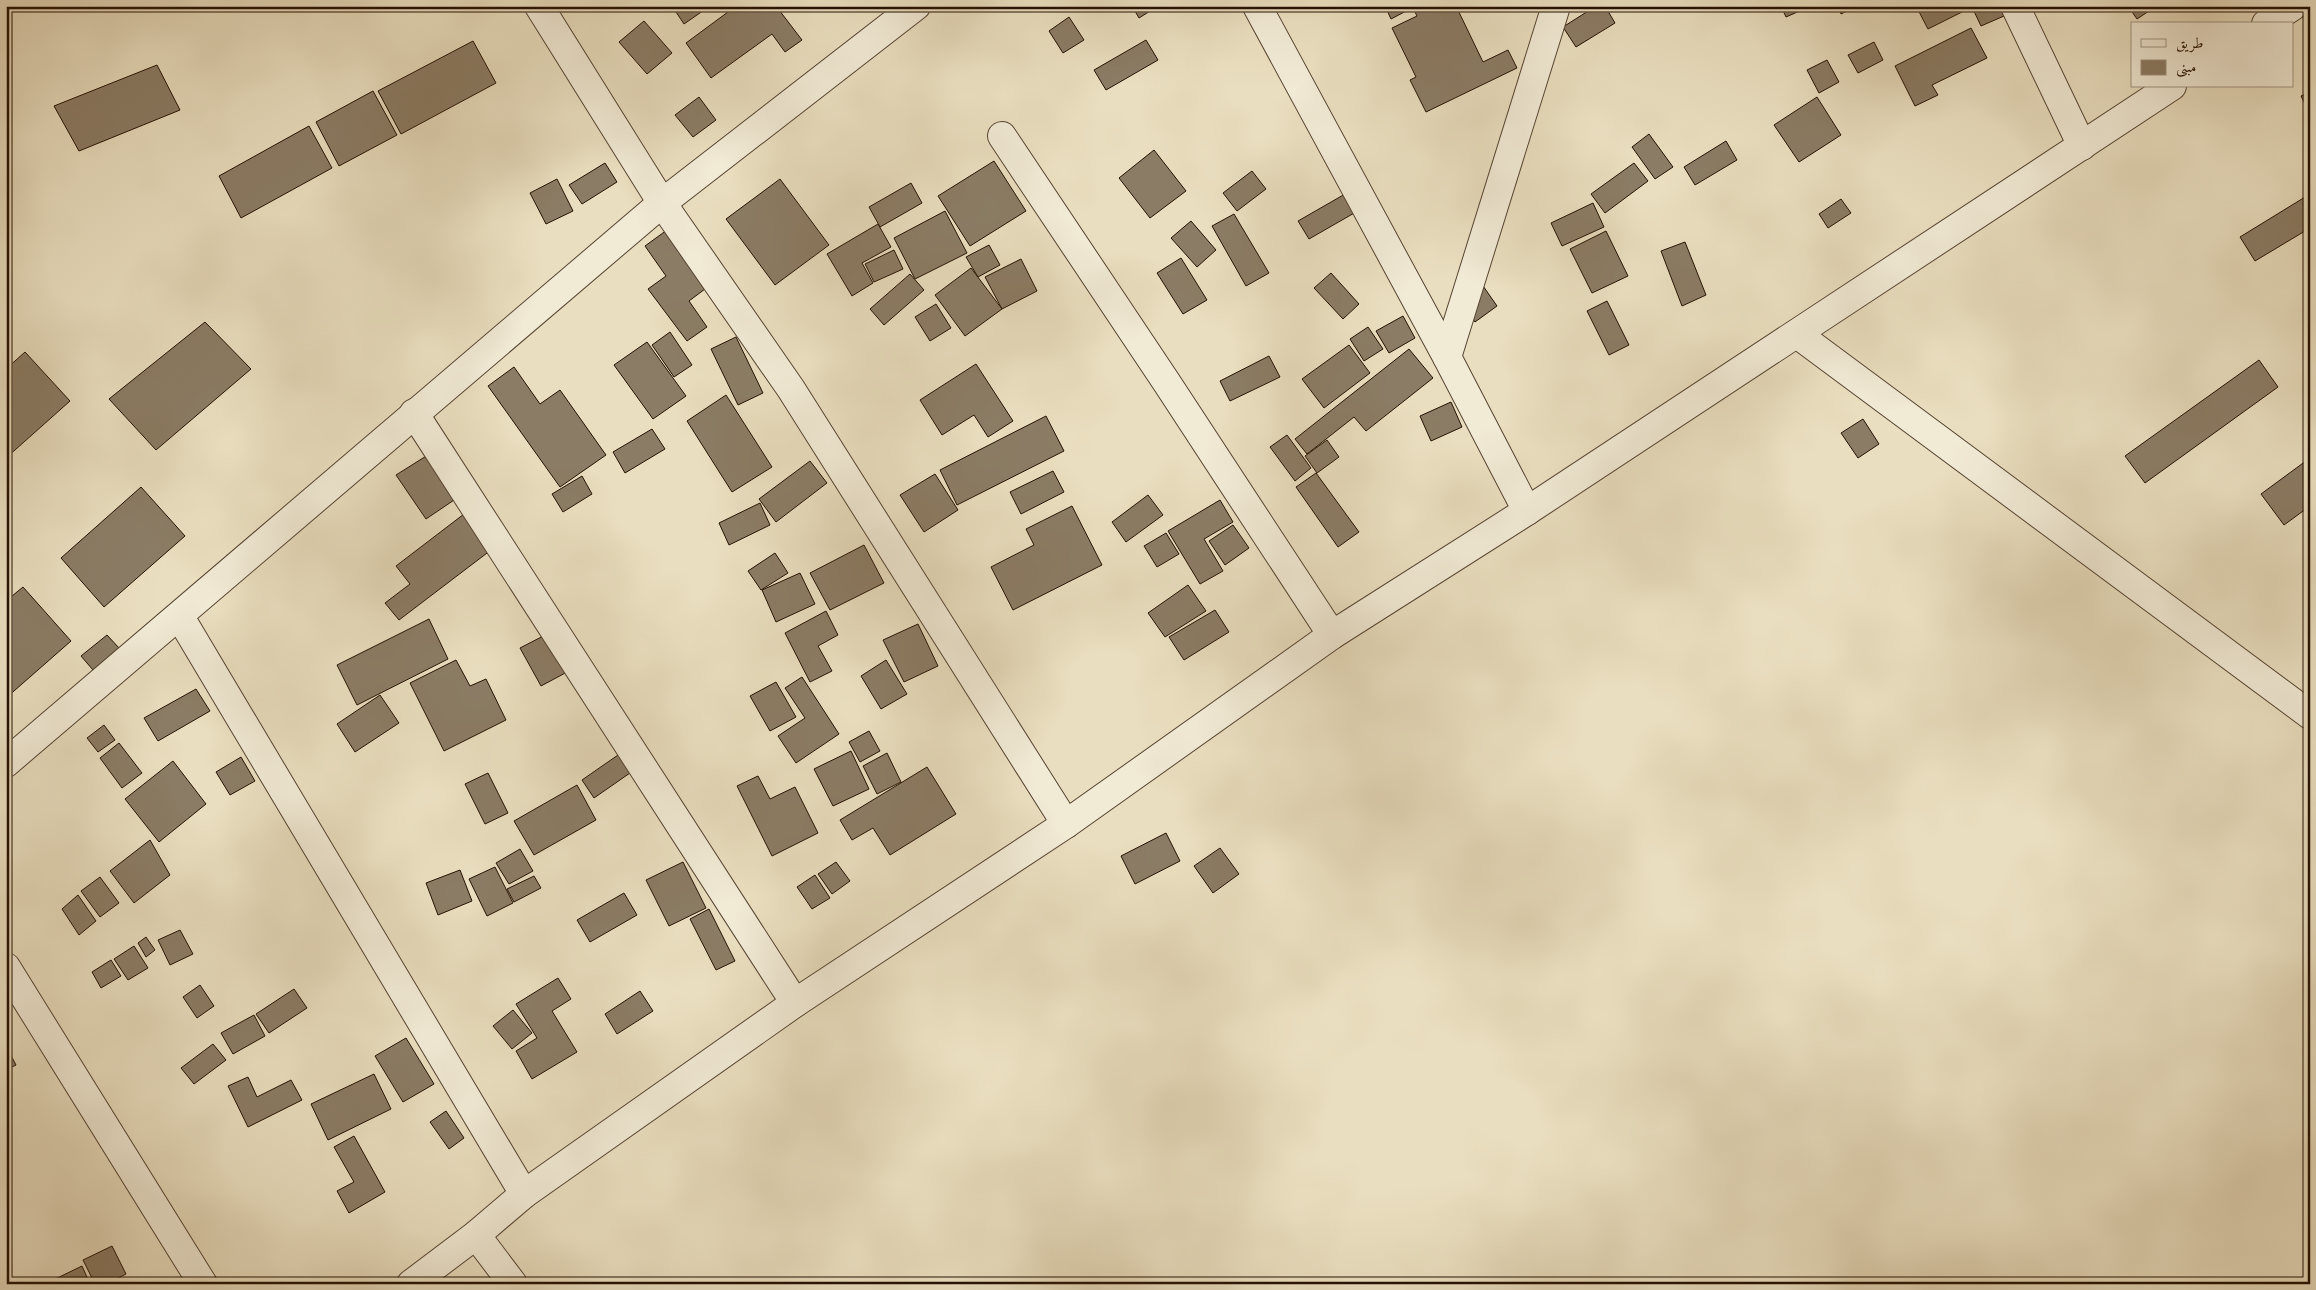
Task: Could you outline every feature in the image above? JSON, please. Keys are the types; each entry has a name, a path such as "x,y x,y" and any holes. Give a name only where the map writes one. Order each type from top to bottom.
{"street":[{"path":"539,6 662,204 791,389 1066,824"},
{"path":"6,763 180,617 414,413 662,204 916,6"},
{"path":"1447,357 1556,6"},
{"path":"2015,6 2082,146"},
{"path":"2269,22 2293,6"},
{"path":"1260,8 1447,357 1527,511"},
{"path":"411,1284 476,1235 524,1194 795,1003 1066,824 1332,635 1527,511 2169,88"},
{"path":"1002,136 1168,383 1332,635"},
{"path":"1797,334 2310,715"},
{"path":"414,413 795,1003"},
{"path":"180,617 524,1194"},
{"path":"6,967 203,1284"},
{"path":"476,1235 513,1284"}],"building":[{"path":"672,6 710,6 684,24"},
{"path":"736,6 776,6 802,40 785,52 772,34 711,78 686,43"},
{"path":"1132,6 1158,6 1139,18"},
{"path":"1385,6 1408,6 1410,9 1391,19"},
{"path":"1412,6 1456,6 1483,62 1508,50 1517,68 1426,112 1410,80 1416,77 1392,28 1417,16"},
{"path":"1596,6 1605,6 1615,23 1576,47 1563,27"},
{"path":"1781,6 1811,6 1786,17"},
{"path":"1838,6 1857,6 1841,14"},
{"path":"1916,6 1999,6 2004,16 1981,26 1972,7 1928,29"},
{"path":"2128,6 2155,6 2155,7 2137,19"},
{"path":"1069,17 1084,40 1063,53 1049,31"},
{"path":"644,21 672,53 647,74 619,42"},
{"path":"1971,28 1987,58 1932,85 1938,95 1915,106 1895,66"},
{"path":"1146,40 1158,60 1106,90 1094,70"},
{"path":"473,41 496,83 401,134 378,91"},
{"path":"1874,42 1883,60 1858,73 1848,55"},
{"path":"1827,60 1839,82 1819,93 1807,70"},
{"path":"157,65 180,110 79,151 54,106"},
{"path":"373,91 397,135 339,166 316,122"},
{"path":"2310,92 2310,114 2301,96"},
{"path":"699,97 716,120 693,137 675,115"},
{"path":"1817,97 1841,135 1799,162 1774,125"},
{"path":"309,126 332,168 241,218 219,176"},
{"path":"1649,134 1673,167 1655,179 1632,147"},
{"path":"1726,141 1737,160 1695,185 1684,167"},
{"path":"1154,150 1186,191 1150,218 1119,178"},
{"path":"994,161 1026,211 970,246 938,196"},
{"path":"605,163 617,182 582,204 569,185"},
{"path":"1634,163 1648,181 1605,213 1591,194"},
{"path":"1252,171 1266,189 1237,211 1223,193"},
{"path":"557,179 573,211 546,224 530,193"},
{"path":"780,179 829,245 775,285 726,219"},
{"path":"911,183 922,203 880,227 869,207"},
{"path":"1345,194 1356,212 1309,239 1298,221"},
{"path":"2310,194 2310,228 2255,261 2240,237"},
{"path":"1841,199 1851,213 1828,228 1819,214"},
{"path":"1593,203 1604,227 1562,246 1551,223"},
{"path":"945,211 967,253 915,279 894,238"},
{"path":"1234,214 1269,273 1246,286 1212,226"},
{"path":"1191,221 1216,250 1197,267 1171,238"},
{"path":"878,224 891,247 862,263 873,283 852,296 827,254"},
{"path":"667,230 709,286 689,301 707,327 687,341 648,289 666,276 645,246"},
{"path":"1606,231 1628,276 1592,293 1570,249"},
{"path":"1685,242 1706,295 1682,306 1661,251"},
{"path":"989,245 1000,265 978,277 966,257"},
{"path":"894,250 903,269 874,282 865,264"},
{"path":"1181,258 1207,300 1183,314 1157,273"},
{"path":"1021,259 1037,291 1002,309 985,277"},
{"path":"971,268 1002,309 965,336 935,295"},
{"path":"1331,273 1359,304 1343,319 1314,288"},
{"path":"910,274 924,290 884,325 870,309"},
{"path":"1481,283 1497,306 1475,322 1459,300"},
{"path":"1607,301 1629,345 1609,355 1587,311"},
{"path":"936,304 951,328 930,341 915,317"},
{"path":"1403,316 1415,338 1389,353 1376,331"},
{"path":"205,322 251,369 156,450 109,399"},
{"path":"1368,327 1383,349 1364,361 1350,339"},
{"path":"670,332 692,365 674,377 652,345"},
{"path":"736,337 763,393 738,405 711,349"},
{"path":"647,342 686,396 653,419 614,365"},
{"path":"1349,345 1370,373 1324,408 1302,379"},
{"path":"1409,349 1433,378 1366,431 1354,417 1307,454 1295,439"},
{"path":"25,352 70,401 6,458 6,369"},
{"path":"1269,356 1280,377 1230,401 1220,381"},
{"path":"2259,360 2278,387 2145,483 2125,456"},
{"path":"976,364 1013,421 988,437 974,415 942,435 920,400"},
{"path":"514,367 540,404 560,390 606,455 560,487 488,386"},
{"path":"726,395 772,467 732,492 687,421"},
{"path":"1451,402 1462,427 1431,441 1420,416"},
{"path":"1046,416 1064,451 957,505 940,470"},
{"path":"1863,419 1879,444 1858,458 1841,433"},
{"path":"652,429 665,449 625,473 613,452"},
{"path":"1287,435 1311,468 1295,481 1270,447"},
{"path":"1327,440 1339,457 1317,473 1305,456"},
{"path":"431,453 460,496 426,519 396,475"},
{"path":"2310,458 2310,506 2284,525 2261,494"},
{"path":"810,461 827,483 776,522 759,499"},
{"path":"1053,471 1064,492 1021,514 1010,492"},
{"path":"1316,473 1359,532 1338,547 1296,487"},
{"path":"935,474 958,510 924,532 900,495"},
{"path":"582,476 592,494 563,512 552,494"},
{"path":"141,487 185,536 104,607 61,558"},
{"path":"1148,495 1163,515 1126,542 1112,522"},
{"path":"1220,500 1233,522 1204,539 1223,571 1200,584 1168,531"},
{"path":"760,503 770,525 729,545 719,523"},
{"path":"1072,506 1102,565 1013,610 991,567 1034,545 1026,529"},
{"path":"464,514 491,550 399,620 385,603 410,584 396,566"},
{"path":"1233,525 1249,548 1225,565 1209,541"},
{"path":"1166,533 1179,554 1157,567 1144,546"},
{"path":"864,545 884,583 830,610 810,573"},
{"path":"775,553 788,573 761,590 748,571"},
{"path":"800,573 815,604 776,622 762,590"},
{"path":"1188,585 1206,611 1165,637 1148,613"},
{"path":"23,587 71,641 6,698 6,601"},
{"path":"1215,610 1229,632 1184,660 1169,637"},
{"path":"826,611 838,635 818,646 832,671 810,682 785,633"},
{"path":"429,619 448,659 357,705 337,665"},
{"path":"918,624 938,666 904,682 883,640"},
{"path":"549,633 569,671 541,686 520,648"},
{"path":"107,635 119,648 93,670 81,656"},
{"path":"456,660 470,686 486,679 506,720 444,751 410,683"},
{"path":"886,660 907,694 881,709 861,676"},
{"path":"802,677 839,734 796,763 778,736 805,718 785,688"},
{"path":"776,682 796,717 770,731 750,696"},
{"path":"196,689 210,711 158,741 144,718"},
{"path":"380,695 399,723 355,752 337,724"},
{"path":"104,725 115,740 98,752 87,738"},
{"path":"869,731 880,751 860,762 849,742"},
{"path":"119,743 142,773 122,788 100,758"},
{"path":"851,751 869,789 833,806 814,769"},
{"path":"887,753 901,782 877,794 863,766"},
{"path":"618,755 630,773 594,798 582,780"},
{"path":"241,757 255,781 230,795 216,772"},
{"path":"173,761 206,804 159,842 125,799"},
{"path":"927,767 956,814 890,855 873,828 852,840 840,820"},
{"path":"488,773 508,813 485,824 465,784"},
{"path":"758,776 770,799 795,787 818,833 772,856 737,786"},
{"path":"577,785 596,820 534,855 514,821"},
{"path":"1166,833 1180,861 1135,884 1121,856"},
{"path":"150,840 170,875 134,903 110,871"},
{"path":"1220,848 1239,874 1213,893 1194,866"},
{"path":"520,849 533,871 509,884 496,863"},
{"path":"683,862 706,908 669,926 646,880"},
{"path":"836,862 850,881 832,894 818,874"},
{"path":"495,867 513,903 487,916 469,879"},
{"path":"460,870 472,901 438,915 426,883"},
{"path":"815,875 830,898 812,909 797,887"},
{"path":"534,876 541,888 514,902 507,889"},
{"path":"100,877 119,903 100,917 81,891"},
{"path":"624,893 637,915 590,942 577,920"},
{"path":"78,895 96,921 79,935 62,909"},
{"path":"709,909 735,961 716,970 690,919"},
{"path":"180,930 193,954 170,965 158,940"},
{"path":"146,937 155,950 146,957 138,943"},
{"path":"134,946 148,968 128,980 114,959"},
{"path":"111,960 121,976 101,988 92,972"},
{"path":"558,978 571,999 552,1011 577,1052 532,1079 516,1051 537,1038 516,1004"},
{"path":"200,985 214,1006 197,1018 183,997"},
{"path":"294,989 307,1008 269,1033 256,1014"},
{"path":"640,991 653,1011 617,1034 605,1014"},
{"path":"513,1010 532,1033 512,1049 493,1026"},
{"path":"254,1015 265,1036 233,1054 221,1033"},
{"path":"406,1038 434,1084 403,1102 375,1056"},
{"path":"213,1044 226,1060 194,1084 181,1068"},
{"path":"6,1046 16,1065 6,1070"},
{"path":"374,1074 391,1109 328,1140 311,1104"},
{"path":"248,1077 257,1097 291,1080 302,1100 248,1127 228,1086"},
{"path":"446,1111 464,1138 449,1149 430,1122"},
{"path":"354,1136 385,1192 349,1213 337,1191 354,1182 334,1147"},
{"path":"112,1246 126,1274 107,1284 95,1284 83,1260"},
{"path":"82,1266 90,1284 47,1284 47,1283"}]}
